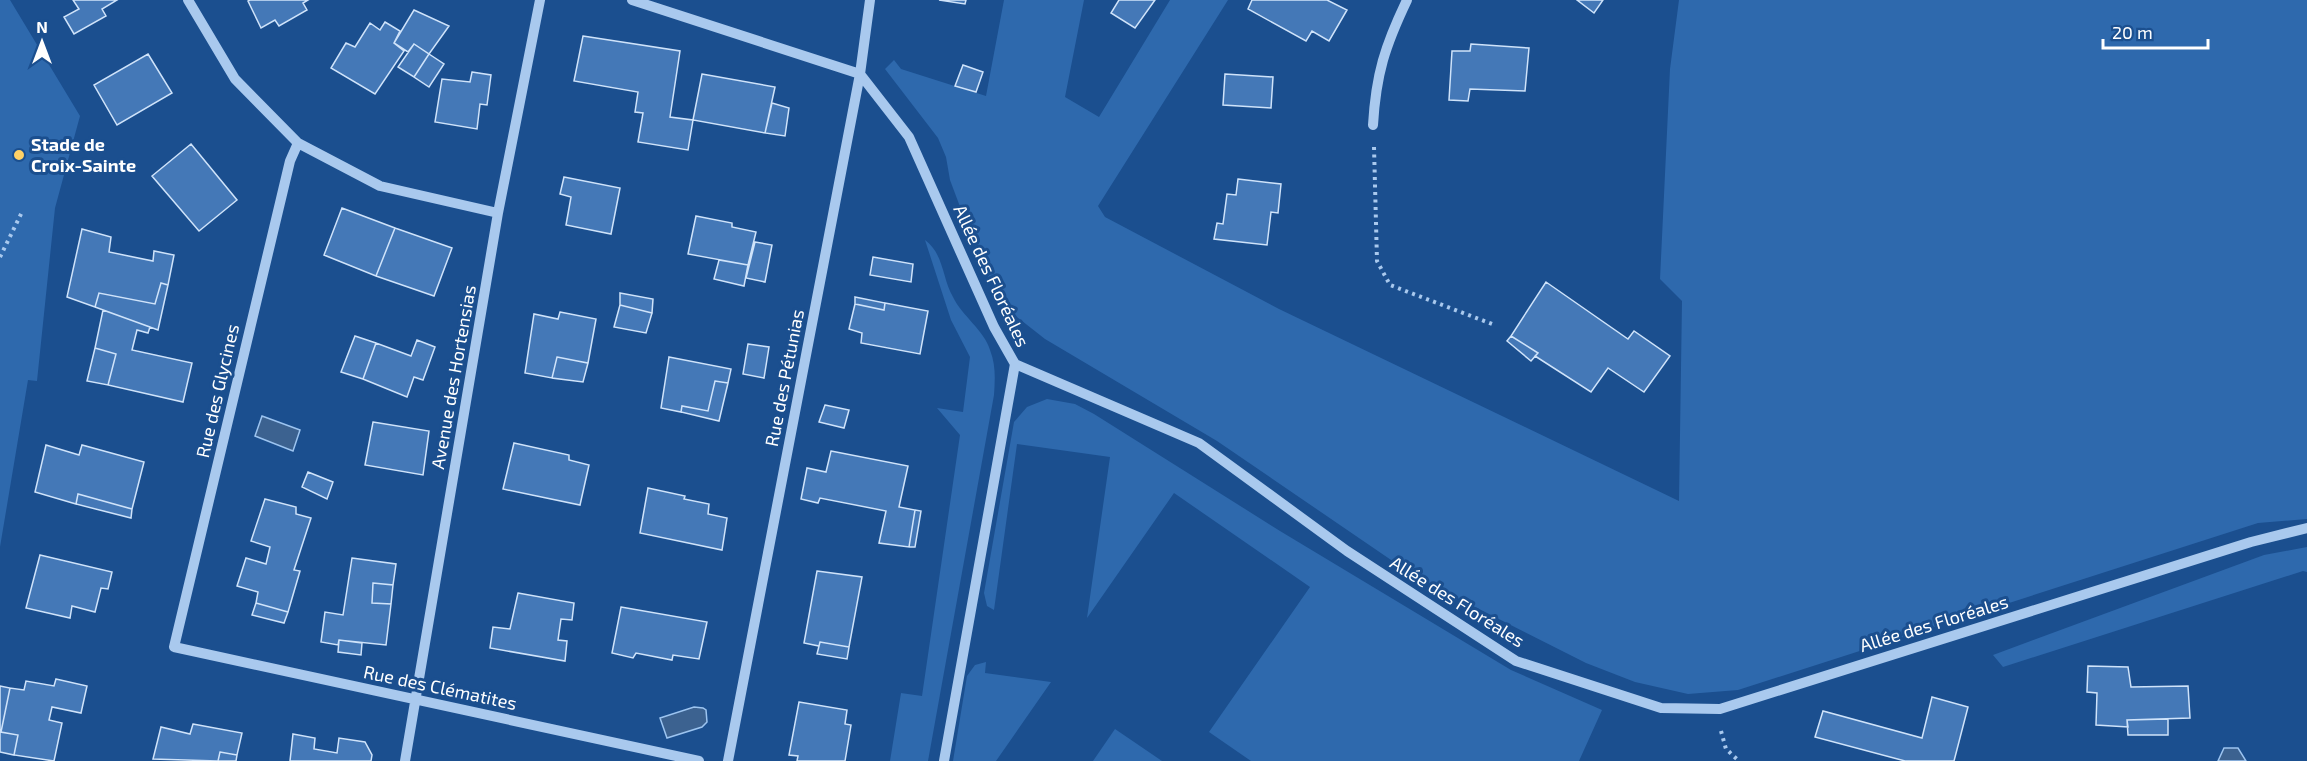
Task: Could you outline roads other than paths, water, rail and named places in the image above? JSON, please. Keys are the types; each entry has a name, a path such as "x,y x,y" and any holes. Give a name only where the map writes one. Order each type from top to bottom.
{"street":[{"path":"188,0 234,80 298,143 380,186 498,213"},
{"name":"Avenue des Hortensias","path":"405,761 498,213 540,0"},
{"path":"632,0 860,74"},
{"name":"Rue des Pétunias","path":"728,761 860,74 870,0"},
{"path":"1373,125 1377,80 1384,51 1407,0"},
{"name":"Allée des Floréales","path":"860,74 909,137 993,327 1015,364 1200,443 1347,551 1516,661 1661,708 1720,709 2251,542 2307,528"},
{"name":"Rue des Glycines","path":"174,647 290,161 298,143"},
{"path":"944,761 1015,364"},
{"name":"Rue des Clématites","path":"174,647 699,761"}],"place":[{"name":"Stade de Croix-Sainte","path":"19,155"}]}
